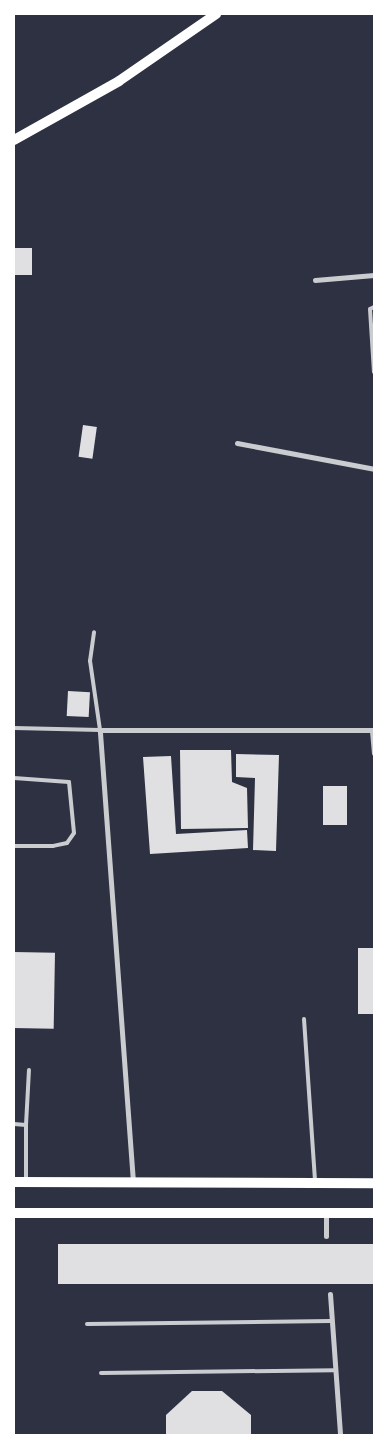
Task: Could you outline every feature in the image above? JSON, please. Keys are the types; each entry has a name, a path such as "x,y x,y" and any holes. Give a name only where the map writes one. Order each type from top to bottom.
{"main road":[{"path":"14,140 119,81 216,14"},
{"path":"14,1182 374,1183"},
{"path":"14,1212 374,1213"}],"street":[{"path":"315,280 374,275"},
{"path":"237,443 374,469"},
{"path":"133,1182 100,730 373,730"},
{"path":"326,1213 326,1236"},
{"path":"330,1294 340,1435"}],"lane":[{"path":"374,306 370,308 374,372"},
{"path":"14,728 100,730 90,661 94,632"},
{"path":"373,730 374,754"},
{"path":"14,778 69,782 74,833 67,843 53,846 14,846"},
{"path":"304,1019 315,1183"},
{"path":"26,1182 26,1125 30,1070"},
{"path":"14,1124 26,1125"},
{"path":"87,1324 331,1321"},
{"path":"101,1372 335,1370"}],"building":[{"path":"14,248 32,248 32,275 14,275"},
{"path":"83,425 97,427 92,459 79,457"},
{"path":"68,691 90,692 89,717 67,716"},
{"path":"180,750 231,750 232,782 247,788 248,828 181,829"},
{"path":"236,754 279,755 276,851 253,850 255,778 236,777"},
{"path":"171,756 176,834 247,830 248,848 150,854 143,757"},
{"path":"323,786 347,786 347,825 323,825"},
{"path":"358,948 374,948 374,1014 358,1014"},
{"path":"14,952 55,953 54,1029 14,1028"},
{"path":"58,1244 374,1244 374,1284 58,1284"},
{"path":"192,1391 222,1391 251,1415 251,1435 166,1435 166,1415"}]}
